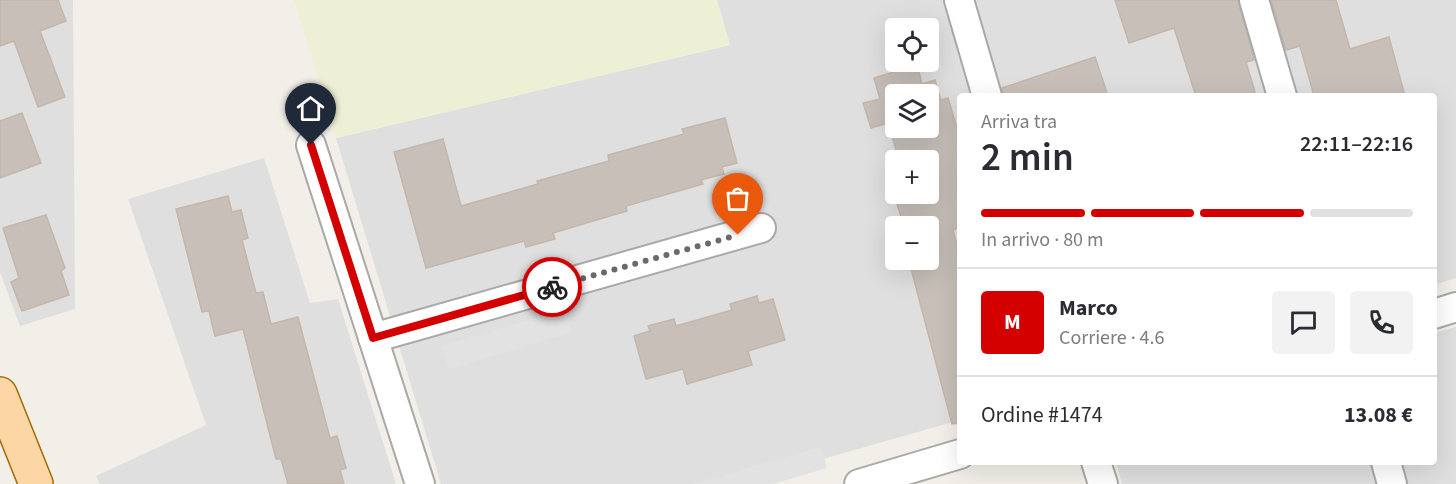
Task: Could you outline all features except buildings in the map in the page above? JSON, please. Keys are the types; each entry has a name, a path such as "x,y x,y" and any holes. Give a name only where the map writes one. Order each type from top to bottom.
{"main road":[{"path":"0,394 36,484"}],"street":[{"path":"959,0 986,93"},
{"path":"1254,0 1281,93"},
{"path":"311,145 420,484"},
{"path":"373,338 761,228"},
{"path":"1437,313 1456,307"},
{"path":"859,484 957,455"},
{"path":"1097,465 1103,484"},
{"path":"1387,465 1392,484"}],"shaded area":[{"path":"0,0 73,0 75,309 20,326 0,272"},
{"path":"717,0 1456,0 1456,278 1437,284 1437,93 957,93 957,421 735,484 441,484 336,138 730,45"},
{"path":"264,158 310,303 338,299 396,484 100,484 96,476 206,425 128,199"},
{"path":"565,309 572,332 449,369 442,346"},
{"path":"1456,327 1456,484 1122,484 1117,465 1437,465 1437,332"},
{"path":"821,447 827,468 773,484 693,484"}],"green space":[{"path":"294,0 717,0 730,45 336,138"}],"way so far":[{"path":"552,287 738,235"}],"route":[{"path":"311,145 373,338 552,287"}]}
